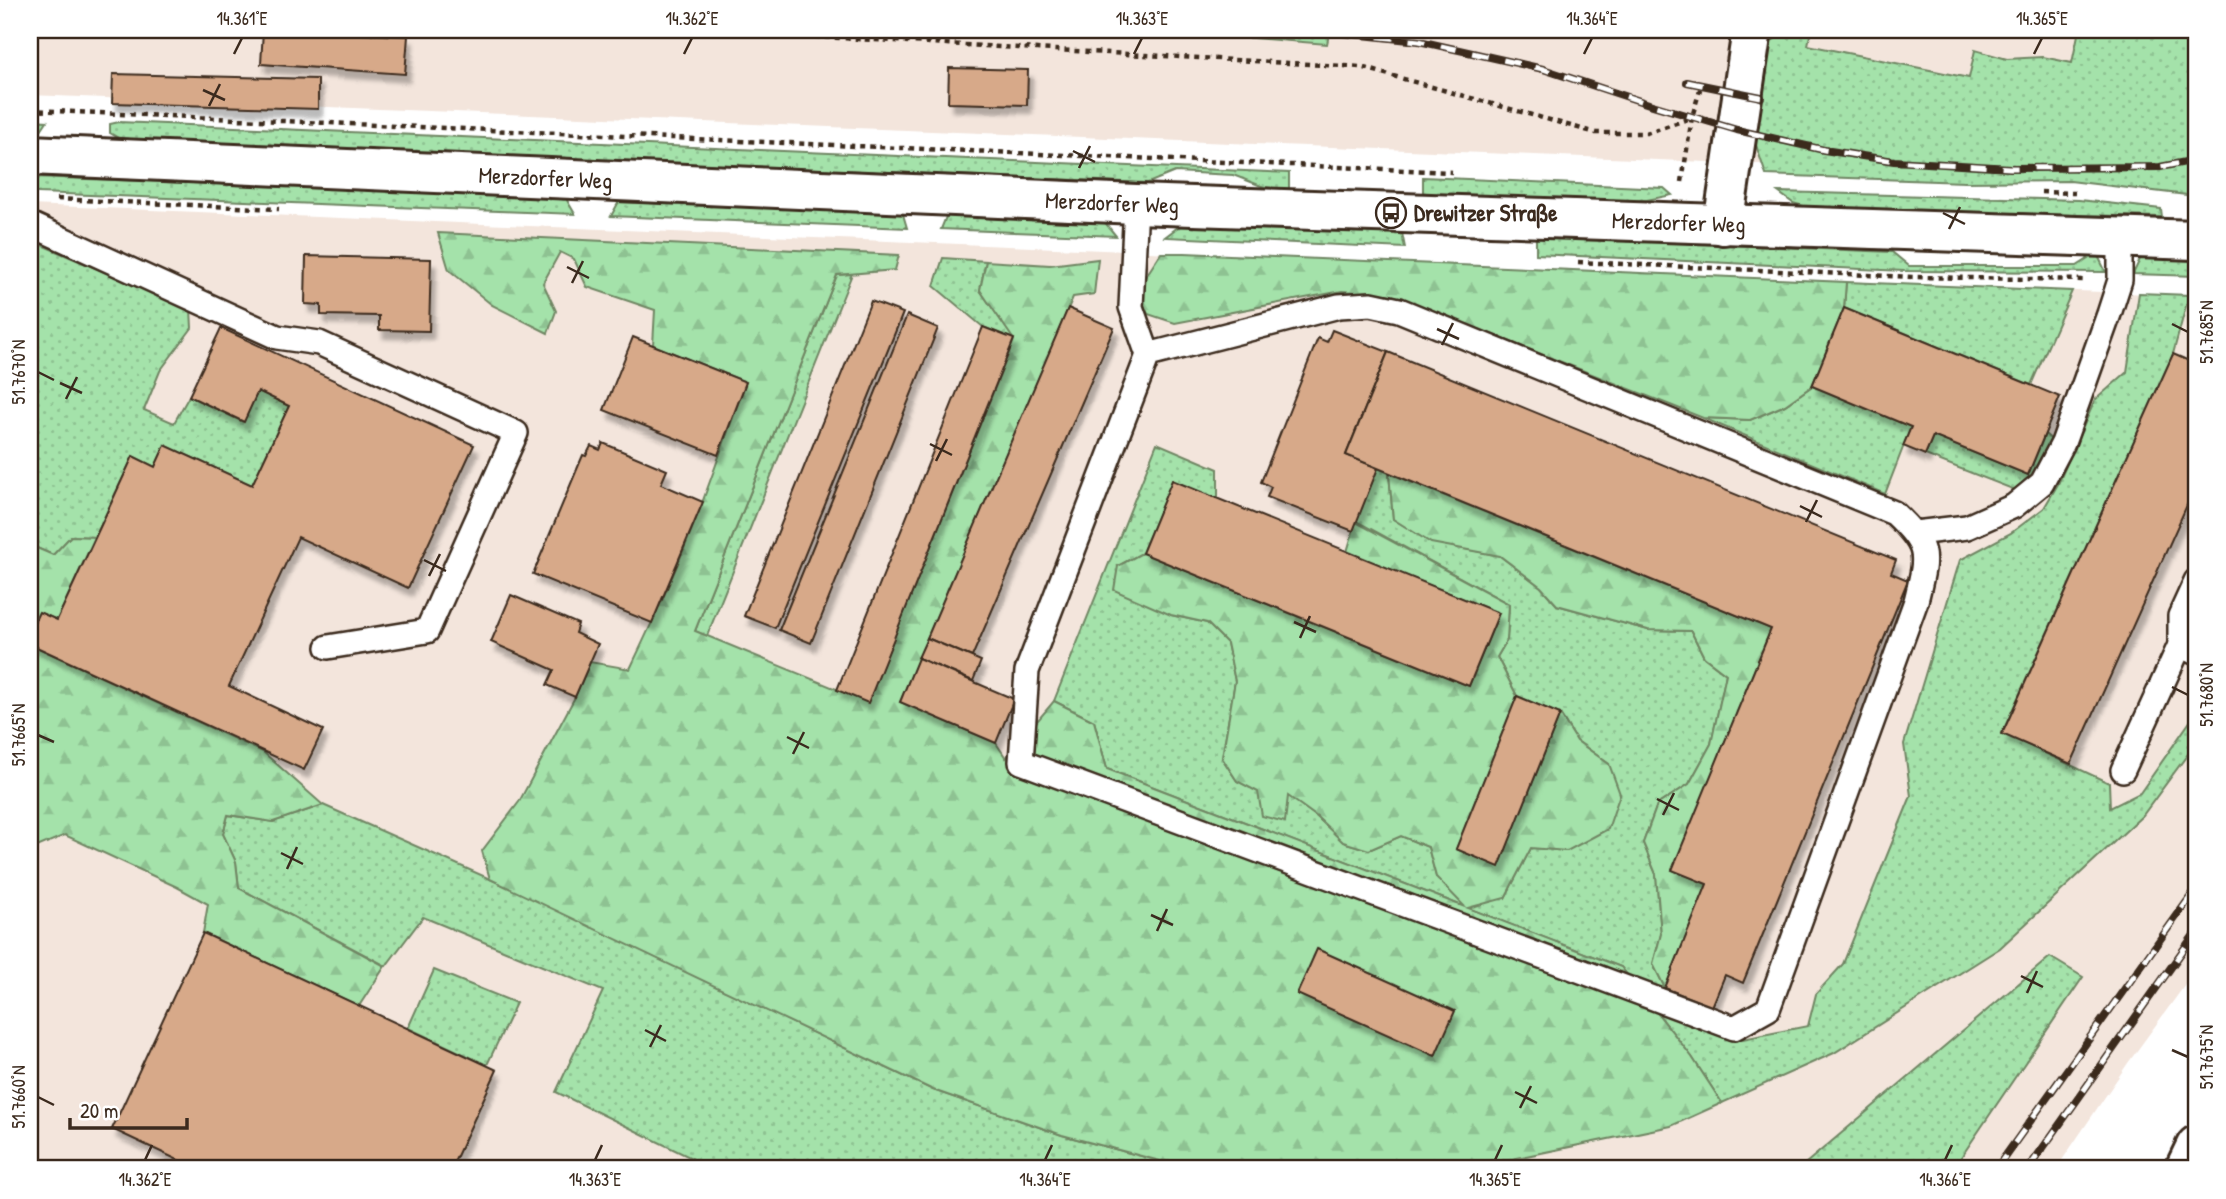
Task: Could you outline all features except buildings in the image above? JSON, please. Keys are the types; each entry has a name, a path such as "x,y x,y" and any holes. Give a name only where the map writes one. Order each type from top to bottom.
{"street":[{"path":"1723,225 1752,30"},
{"name":"Merzdorfer Weg","path":"30,155 1136,204 2196,240"},
{"path":"2185,1169 2196,1146"}],"lane":[{"path":"1136,204 1131,307 1148,355 1027,671 1021,762 1734,1028 1768,1009 1916,601 1926,561 1915,533 1894,513 1399,310 1371,304 1339,306 1148,355"},
{"path":"30,224 258,329 298,342 319,343 516,433 427,631 328,647"},
{"path":"1915,533 1967,527 2014,506 2042,483 2063,443 2120,280 2120,237"},
{"path":"2123,770 2188,649 2180,616 2196,581"}],"path":[{"path":"695,30 1361,67 1595,133 1646,133 1741,103"},
{"path":"30,110 1465,173"},
{"path":"1692,117 1682,182 1730,183"},
{"path":"2028,192 2079,194"}],"shaded area":[{"path":"30,30 2196,30 2196,187 1782,165 30,95"},
{"path":"30,205 2196,296 2196,970 2128,1063 2056,1169 30,1169"}],"green space":[{"path":"1193,30 1330,30 1327,44 1193,33"},
{"path":"1784,30 1811,30 1808,45 1969,78 1975,50 2007,59 2043,57 2072,63 2079,30 2196,30 2196,196 2070,181 1965,182 1766,175 1756,145 1756,126 1767,46"},
{"path":"30,120 47,121 37,136 30,136"},
{"path":"119,122 1289,173 1289,190 1264,187 1233,175 1175,172 1148,183 122,140 110,133 110,124"},
{"path":"35,177 565,197 575,214 38,193 30,191 30,184"},
{"path":"1423,177 1664,188 1672,195 1611,203 1423,194"},
{"path":"1778,192 2079,200 2161,209 2162,217 1814,209 1793,203"},
{"path":"621,198 902,211 907,228 611,216"},
{"path":"948,212 1103,220 1116,236 941,229"},
{"path":"1182,224 1402,233 1405,248 1165,237"},
{"path":"438,233 899,255 895,270 837,275 695,631 868,702 1014,340 980,290 986,261 1050,265 1098,259 1094,294 1073,297 900,702 996,743 1006,758 1054,701 1094,721 1107,769 1465,907 1436,877 1428,847 1401,836 1369,850 1343,842 1317,817 1288,796 1285,822 1262,816 1258,792 1237,781 1222,758 1235,681 1227,643 1207,623 1171,615 1114,590 1118,566 1142,553 1469,686 1499,613 1347,552 1356,522 1509,604 1507,640 1497,657 1517,696 1456,849 1499,866 1560,714 1577,741 1609,764 1620,794 1608,829 1567,851 1531,848 1505,898 1468,908 1621,967 1692,1057 1722,1103 1671,1126 1507,1160 1305,1169 1160,1161 1062,1135 933,1090 490,879 482,851 519,802 575,697 590,662 630,669 686,545 746,382 653,345 655,310 587,287 574,259 560,252 543,283 556,311 548,333 492,305 449,270"},
{"path":"1536,237 1892,252 1909,266 2077,266 2088,259 2084,254 2098,256 2106,272 1904,271 1536,254"},
{"path":"30,240 191,309 192,328 160,371 144,410 174,423 189,396 243,422 258,391 289,406 252,485 165,445 155,467 133,456 95,537 71,536 53,555 32,546"},
{"path":"1161,253 1846,282 1844,308 1812,386 1785,405 1750,420 1703,418 1392,295 1342,291 1175,323 1148,314 1137,290"},
{"path":"2141,257 2196,261 2196,276 2133,274"},
{"path":"943,258 986,261 980,290 1014,339 983,327 934,286"},
{"path":"852,274 707,636 695,631 837,275"},
{"path":"1846,282 2072,291 2031,385 1844,308"},
{"path":"2139,293 2189,295 2173,354 2002,733 2109,783 2110,808 2140,793 2196,713 2196,743 2143,815 2000,948 1834,1053 1722,1103 1692,1057 1621,967 1107,769 1094,721 1054,701 1157,443 1218,469 1218,499 1172,481 1142,553 1118,566 1171,615 1207,623 1227,643 1235,681 1222,758 1237,781 1258,791 1288,795 1344,842 1369,850 1401,836 1428,847 1436,877 1505,898 1531,848 1567,851 1609,764 1577,741 1560,714 1517,696 1497,657 1507,640 1509,604 1356,521 1378,468 1389,473 1393,519 1431,542 1500,556 1541,587 1557,605 1648,630 1691,631 1704,657 1726,674 1711,744 1689,784 1657,805 1643,843 1656,874 1661,934 1653,964 1665,988 1743,1039 1808,1026 1816,994 1843,964 1911,796 1904,744 1960,560 2011,533 2044,508 2058,484 2095,400 2127,372"},
{"path":"1812,386 1911,427 1885,494 1703,418 1750,420 1785,405"},
{"path":"2045,434 2054,442 2033,484 2015,490 1925,455 1933,436 2028,475"},
{"path":"1389,473 1771,629 1673,870 1707,884 1665,988 1653,964 1661,934 1656,874 1643,843 1657,805 1689,784 1711,744 1726,674 1704,657 1691,631 1648,630 1557,605 1541,587 1500,556 1431,543 1393,519"},
{"path":"30,520 32,546 53,555 71,536 95,537 57,620 39,612 30,631"},
{"path":"30,644 263,752 323,805 273,822 228,815 223,834 236,862 239,888 385,966 359,1006 203,933 208,904 177,887 65,835 30,850"},
{"path":"323,805 524,894 933,1090 1062,1135 1160,1161 1305,1169 714,1169 556,1092 603,991 423,917 386,966 239,888 236,862 223,834 228,815 273,822"},
{"path":"2050,957 2083,977 1953,1169 1799,1169"},
{"path":"434,970 516,1003 487,1065 408,1028"},
{"path":"1438,1164 1438,1169 1305,1169"}],"railway":[{"path":"1314,30 1419,41 1543,69 1737,130 1824,150 1894,161 2010,168 2160,167 2196,160"},
{"path":"1687,82 1761,97"},
{"path":"1996,1169 2196,889"},
{"path":"2028,1169 2196,932"}],"place":[{"name":"Drewitzer Straße","path":"1391,213"}]}
